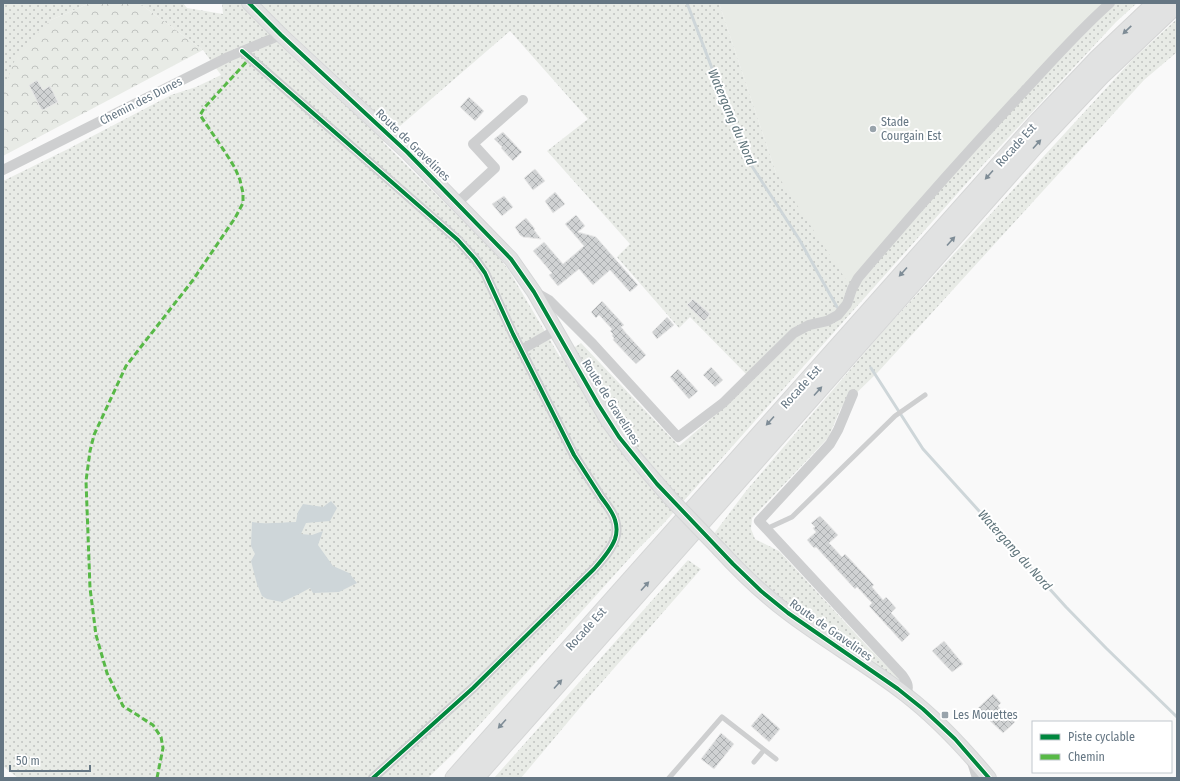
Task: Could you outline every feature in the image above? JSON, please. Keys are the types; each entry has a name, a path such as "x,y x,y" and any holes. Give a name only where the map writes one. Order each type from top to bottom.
{"highway":[{"name":"Rocade Est","path":"470,772 1033,126 1096,60 1156,3"},
{"name":"Rocade Est","path":"454,778 470,772 532,713 1038,142 1112,65 1177,4"},
{"path":"484,778 532,713"},
{"path":"444,778 470,772"}],"main road":[{"name":"Route de Gravelines","path":"249,3 281,35 386,132 511,259 534,292 614,429 638,461 670,498 761,591 788,613 906,695 935,719 969,754 989,778"}],"street":[{"path":"534,292 549,300 601,352 678,437 723,403 794,333 809,324 827,321 838,315 846,304 858,278 912,215 997,120 1086,25 1110,3"},
{"name":"Chemin des Dunes","path":"3,170 242,51 281,35"},
{"path":"242,51 464,245 485,273 521,350 574,455 614,516 616,527 615,539 609,550 594,569 465,696 373,778"},
{"path":"457,203 495,168 473,144 523,100"},
{"path":"521,350 556,330"},
{"path":"852,394 838,430 830,444 759,521 902,675 909,687 906,695"},
{"path":"969,754 976,778"}],"lane":[{"path":"766,529 792,516 895,416 925,395"},
{"path":"669,778 722,717 776,759"},
{"path":"754,762 764,750"}],"green space":[{"path":"3,3 90,3 51,20 3,91"},
{"path":"90,3 139,3 203,50 3,156 3,91 17,54 51,20"},
{"path":"139,3 183,3 187,8 223,14 222,3 719,3 776,173 1023,85 1105,3 1137,3 1116,22 981,167 665,522 636,551 456,751 428,778 18,778 3,766 3,181 171,95 196,87 221,75 203,50","holes":["510,31 588,119 547,151 630,244 617,257 679,328 690,317 751,379 728,404 679,446 581,343 560,357 508,269 493,250 383,142"]},
{"name":"Stade Courgain Est","path":"719,3 1105,3 1023,85 848,283 776,173"},
{"path":"1177,19 1177,52 1144,80 878,372 841,408 828,438 752,518 751,529 755,539 779,551 897,676 899,681 800,614 758,579 713,535 746,491 886,328 1133,59"},
{"path":"688,560 701,569 588,698 521,778 494,778"}],"shaded area":[{"path":"331,501 337,508 330,521 306,523 301,534 312,535 323,531 318,545 333,566 349,573 357,583 339,592 313,593 310,588 282,602 267,599 262,596 251,561 255,554 251,546 252,522 296,522 298,512 303,504 323,507"}],"building":[{"path":"37,80 43,90 50,86 58,102 43,110 41,109 29,85"},
{"path":"469,97 484,111 475,121 460,107"},
{"path":"503,132 522,152 513,161 494,139"},
{"path":"535,169 545,181 533,190 524,178"},
{"path":"555,192 565,204 553,213 545,201"},
{"path":"504,196 513,207 502,216 492,204"},
{"path":"576,215 585,226 578,232 596,237 638,285 630,292 610,270 593,285 579,269 558,286 549,275 552,273 533,251 544,242 563,264 584,246 565,224"},
{"path":"526,218 541,239 523,237 520,235 515,227"},
{"path":"693,299 710,314 704,321 687,305"},
{"path":"602,301 624,325 621,327 646,355 636,364 613,340 613,334 610,331 612,329 599,315 596,318 591,312"},
{"path":"667,317 674,325 657,339 652,332"},
{"path":"711,367 723,380 715,387 703,375"},
{"path":"678,369 698,391 689,399 670,377"},
{"path":"820,516 838,535 829,543 842,557 845,554 874,585 872,587 883,600 886,597 896,608 891,613 910,634 902,642 869,606 872,603 857,587 855,589 816,547 814,548 807,540 816,532 813,528 815,527 811,523"},
{"path":"944,641 963,664 952,672 932,651"},
{"path":"993,694 1001,703 998,706 1015,722 1003,733 986,717 984,719 976,710"},
{"path":"762,713 780,729 769,742 751,726"},
{"path":"721,733 734,744 714,769 701,759"}],"waterway":[{"name":"Watergang du Nord","path":"687,3 746,157 799,239 837,307"},
{"name":"Watergang du Nord","path":"871,368 923,449 1066,607 1177,717"}],"marked path":[{"path":"157,778 163,748 161,737 153,725 123,706 107,673 96,635 90,588 86,481 94,435 126,366 193,280 235,218 243,203 243,193 235,168 200,115 205,107 250,58"}],"cycle path":[{"path":"249,3 281,35 407,152 511,259 534,292 598,404 619,437 657,484 733,564 761,591 788,613 898,689 923,709 955,739 989,778"},
{"path":"242,51 458,240 475,259 485,273 513,334 574,455 611,511 616,525 615,539 606,555 594,569 473,688 373,778"}],"place":[{"name":"Stade Courgain Est","path":"873,129"},
{"name":"Les Mouettes","path":"945,715"}]}
